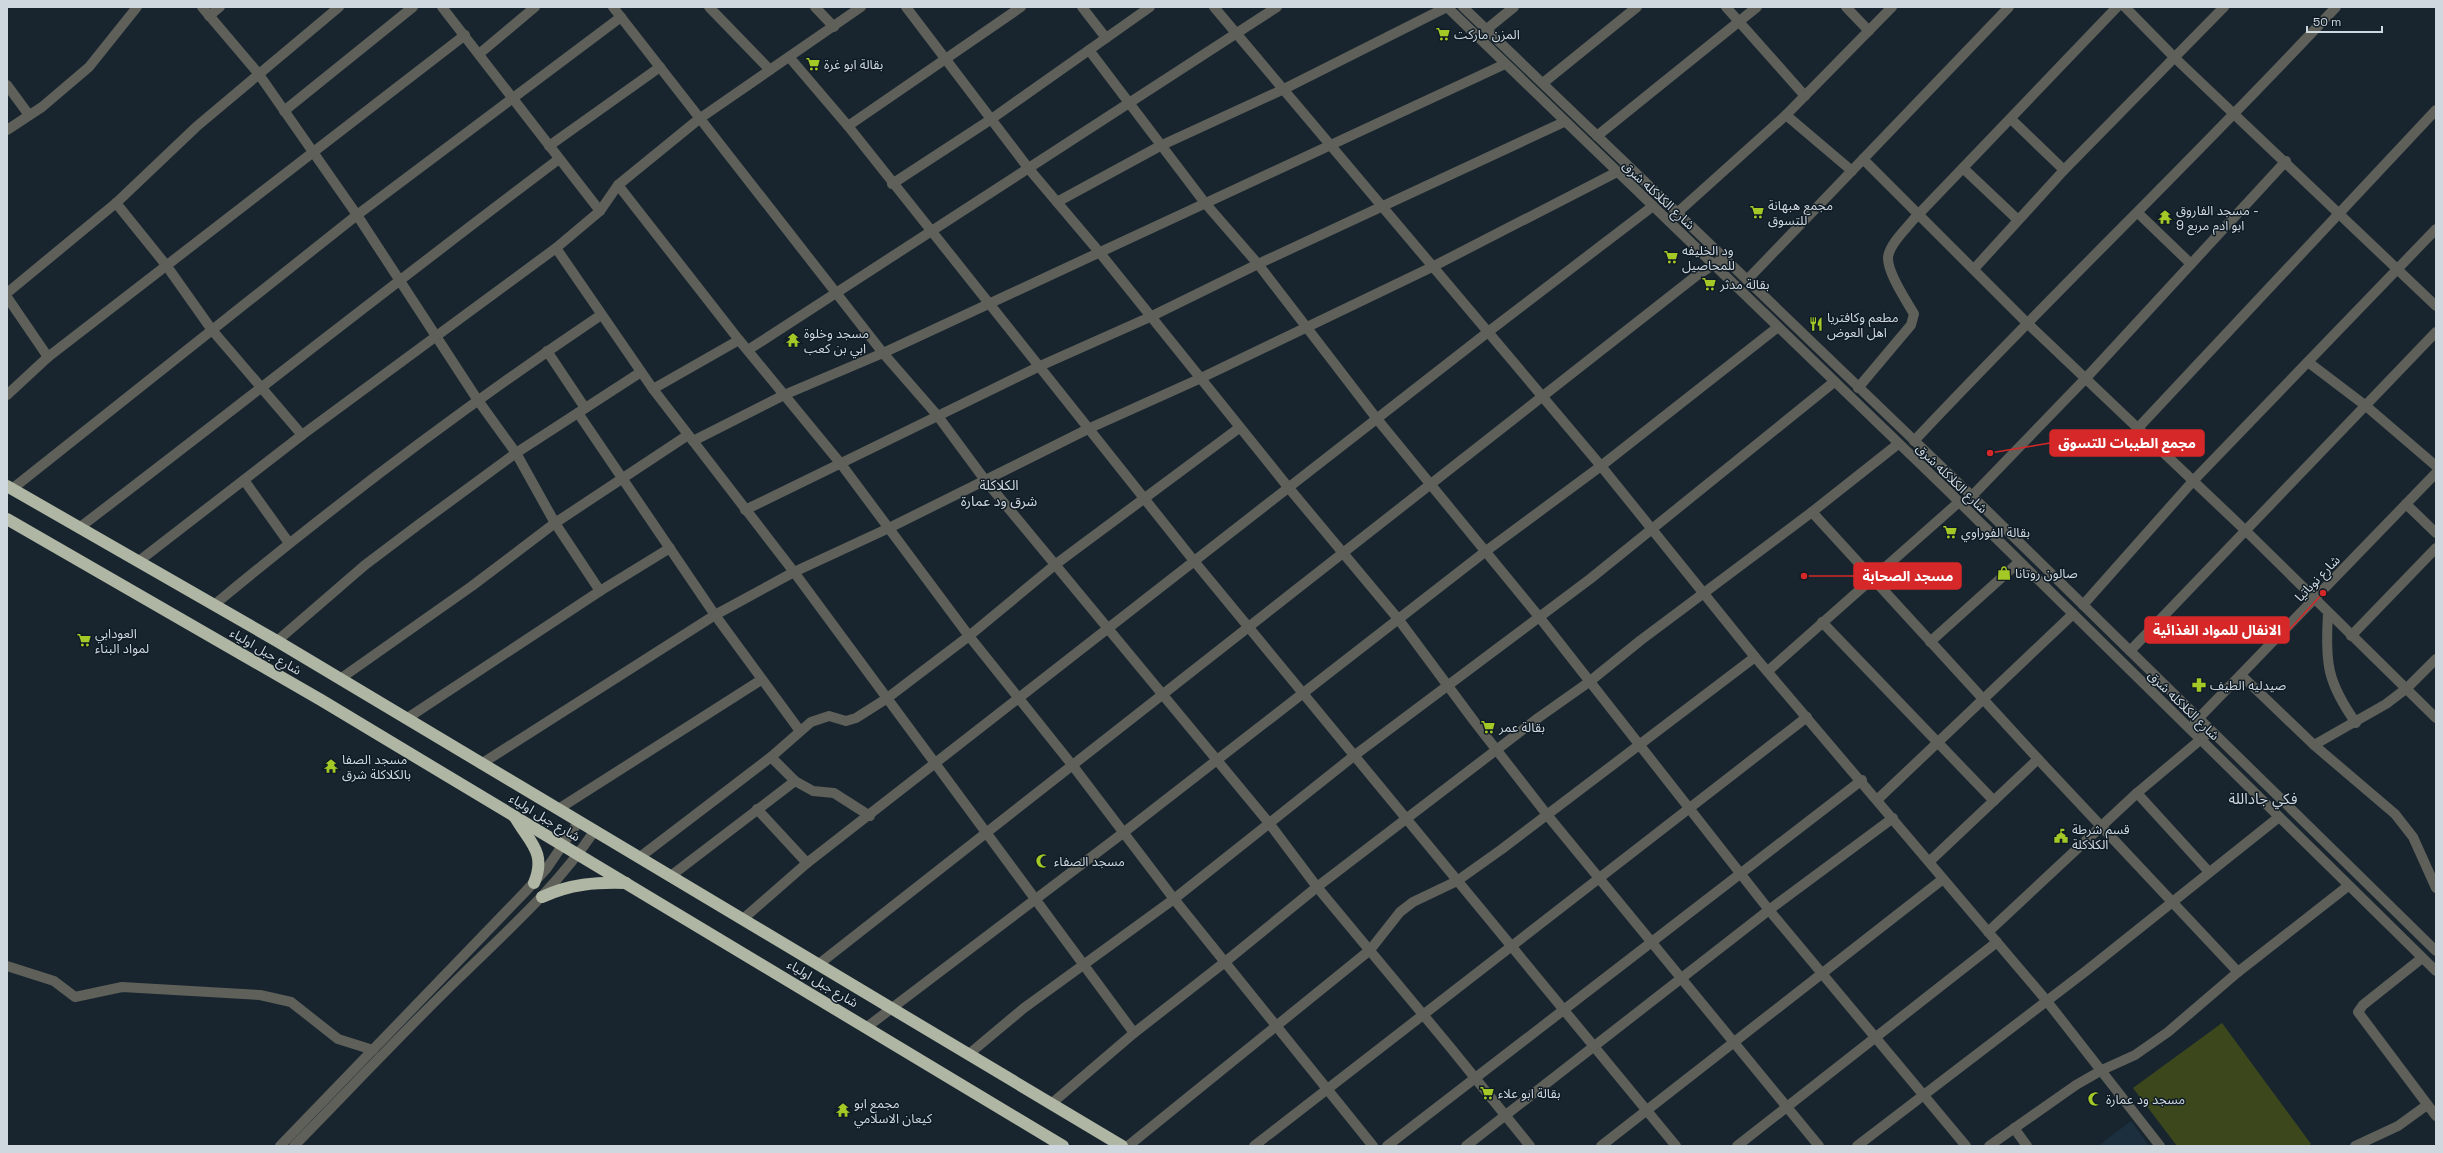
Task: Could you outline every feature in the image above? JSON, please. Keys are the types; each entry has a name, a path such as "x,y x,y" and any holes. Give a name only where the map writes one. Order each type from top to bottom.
{"highway":[{"name":"شارع جبل اولياء","path":"10,488 277,641 481,764 560,808 1051,1104 1106,1142 1122,1146"},
{"name":"شارع جبل اولياء","path":"7,519 287,680 514,814 1063,1146"},
{"path":"514,814 538,856 540,865 534,883"},
{"path":"542,897 558,889 594,882 628,883"}],"street":[{"path":"202,7 258,73 313,154 357,215 477,399 516,453 555,523 600,591"},
{"path":"209,16 220,7"},
{"path":"7,293 116,203 196,127 258,73 339,7"},
{"path":"284,111 412,7"},
{"path":"442,7 600,211"},
{"path":"479,54 535,7"},
{"path":"613,7 836,294 883,353 937,415 985,480 1109,628 1162,695 1270,823 1317,887 1423,1013 1530,1146"},
{"path":"709,7 770,70"},
{"path":"815,7 834,27"},
{"path":"139,561 302,436 556,248 600,211 618,185 699,119 790,58 861,7"},
{"path":"906,7 990,120 1029,169 1100,253 1199,379 1342,554 1399,620 1448,687 1548,816 1819,1146"},
{"path":"848,126 1022,7"},
{"path":"1082,7 1106,38"},
{"path":"892,184 990,120 1150,7"},
{"path":"1214,7 1282,90 1383,205 1432,267 1601,466 1651,530 1755,657 1862,780 1930,861 1943,879 2046,1000 2160,1146"},
{"path":"748,350 932,233 1277,7"},
{"path":"1057,202 1160,146 1282,90 1447,7"},
{"name":"شارع الكلاكله شرق","path":"1447,7 1564,122 1959,502 2436,971"},
{"name":"شارع الكلاكله شرق","path":"1463,7 1914,442 1972,496 2436,951"},
{"path":"1487,29 1514,7"},
{"path":"1543,83 1637,7"},
{"path":"1726,7 1805,96"},
{"path":"1597,136 1757,7"},
{"path":"1846,7 1869,31"},
{"path":"1677,213 1786,115 1892,7"},
{"path":"1747,280 2009,7"},
{"path":"1858,388 1911,325 1914,314 1889,267 1888,256 1892,246 1919,214 2117,7"},
{"path":"2125,7 2175,58 2340,212 2436,306"},
{"path":"1974,269 2064,170 2224,7"},
{"path":"1914,442 2026,322 2138,213 2236,114 2336,7"},
{"path":"7,130 66,88 89,67 132,9"},
{"path":"10,488 357,215 621,17"},
{"path":"7,395 48,357 166,265 313,154 465,35"},
{"path":"1089,50 1128,104 1205,203 1258,264 1377,419 1540,618 1769,910 1877,1036 1966,1146"},
{"path":"790,58 848,126 892,184 988,304 1090,428 1194,562 1355,755 1405,820 1676,1146"},
{"path":"340,679 472,586 555,523 623,477 691,438 784,395 883,353 1205,203 1332,146 1505,64"},
{"path":"549,146 660,67"},
{"path":"7,85 29,115"},
{"path":"2138,428 2436,110"},
{"path":"1786,115 1852,171"},
{"path":"2011,119 2064,170"},
{"path":"745,510 1040,366 1150,318 1258,264 1564,122"},
{"path":"78,528 261,389 398,280 559,159"},
{"path":"1863,159 2026,322 2247,532 2328,614 2436,718"},
{"path":"1972,496 2086,378 2286,161"},
{"path":"1963,168 2018,220"},
{"path":"481,764 715,615 794,572 889,528 1090,428 1199,379 1432,267 1617,172"},
{"path":"618,185 739,340 841,464 969,636 1073,766 1174,899 1373,1146"},
{"path":"116,203 166,265 212,330 302,436"},
{"path":"744,918 807,863 870,816 1018,698 1652,206"},
{"path":"2138,213 2191,264"},
{"path":"2083,605 2193,480 2436,228"},
{"path":"556,248 653,389 794,572 886,699 1036,898 1082,965 1134,1033"},
{"path":"820,964 1073,766 1248,626 1713,264 1724,258"},
{"path":"7,297 48,357"},
{"path":"214,605 289,543 477,399 601,315"},
{"path":"867,1027 1123,833 1216,759 1399,620 1486,551 1601,466 1778,327"},
{"path":"2130,651 2247,532 2436,332"},
{"path":"653,389 739,340"},
{"path":"547,351 581,410 670,548 761,680 800,731"},
{"path":"2308,362 2366,406 2436,466"},
{"path":"277,641 365,565 516,453 641,372"},
{"path":"968,1054 1082,965 1174,899 1355,755 1540,618 1834,382"},
{"path":"640,857 771,758 800,731 823,717 829,716 846,721 856,718 886,699 969,636 1056,564 1240,428"},
{"path":"1051,1104 1134,1033 1226,962 1317,887 1496,750 1589,682 1641,640 1812,512 1898,444"},
{"name":"شارع نوباتيا","path":"2189,728 2436,473"},
{"path":"244,480 289,543"},
{"path":"1768,671 1959,502"},
{"path":"2406,504 2436,533"},
{"path":"1812,512 2100,826 2172,900 2238,972"},
{"path":"406,719 600,591 670,548"},
{"path":"2351,636 2436,548"},
{"path":"1930,642 2019,562"},
{"path":"1878,800 1938,741 2073,614"},
{"path":"2328,614 2326,642 2333,685 2338,698 2356,722"},
{"path":"1822,622 1994,801"},
{"path":"1128,1146 1370,950 1400,912 1413,902 1456,881 1548,816 1755,657"},
{"path":"2314,745 2356,722 2406,688 2436,659"},
{"path":"2241,675 2314,745 2395,814 2413,837 2436,888"},
{"path":"560,808 761,680"},
{"path":"1254,1146 1326,1088 1690,809 1807,717"},
{"path":"1988,932 2100,826 2212,730"},
{"path":"771,758 794,781 812,791 834,793 870,816"},
{"path":"1930,861 2038,759"},
{"path":"1387,1146 1862,780"},
{"path":"672,875 794,781"},
{"path":"2137,793 2209,872"},
{"path":"757,810 807,863"},
{"path":"1857,1146 2129,937 2172,900 2279,817"},
{"path":"1466,1146 1682,980 1769,910 1893,818"},
{"path":"280,1146 451,971 534,883 580,821"},
{"path":"294,1146 458,978 542,897 579,854 595,830"},
{"path":"1602,1146 1943,879"},
{"path":"1989,1146 2076,1085 2102,1070 2135,1055 2168,1032 2238,972 2348,886"},
{"path":"1737,1146 1997,942"},
{"path":"2422,958 2363,1005 2358,1012 2436,1116"},
{"path":"7,966 54,981 75,997 122,987 260,995 291,1002 338,1039 373,1050"},
{"path":"451,971 458,978"},
{"path":"2355,1146 2398,1126 2427,1105"},
{"path":"2014,1128 2027,1146"}],"shaded area":[{"path":"2131,1121 2149,1146 2098,1146"}],"green space":[{"path":"2222,1023 2311,1144 2308,1146 2177,1146 2133,1088"}],"place":[{"name":"المزن ماركت","path":"1443,34"},
{"name":"بقالة ابو غرة","path":"813,64"},
{"name":"مجمع هبهانة للتسوق","path":"1757,212"},
{"name":"مسجد الفاروق - ابو ادم مربع 9","path":"2165,217"},
{"name":"ود الخليفه للمحاصيل","path":"1671,257"},
{"name":"بقالة مدثر","path":"1709,284"},
{"name":"مطعم وكافتريا اهل العوض","path":"1816,324"},
{"name":"مسجد وخلوة ابي بن كعب","path":"793,340"},
{"name":"مجمع الطيبات للتسوق","path":"1990,453"},
{"name":"بقالة الفوراوي","path":"1950,532"},
{"name":"صالون روتانا","path":"2004,573"},
{"name":"مسجد الصحابة","path":"1804,576"},
{"name":"الانفال للمواد الغذائية","path":"2323,593"},
{"name":"العودابي لمواد البناء","path":"84,640"},
{"name":"صيدليه الطيف","path":"2199,685"},
{"name":"بقالة عمر","path":"1488,727"},
{"name":"مسجد الصفا بالكلاكلة شرق","path":"331,766"},
{"name":"قسم شرطة الكلاكلة","path":"2061,836"},
{"name":"مسجد الصفاء","path":"1043,861"},
{"name":"بقالة ابو علاء","path":"1487,1093"},
{"name":"مسجد ود عمارة","path":"2095,1099"},
{"name":"مجمع ابو كيعان الاسلامي","path":"843,1110"}],"district":[{"name":"الكلاكلة شرق ود عمارة","path":"999,494"},
{"name":"فكي جاداللة","path":"2263,799"}]}
